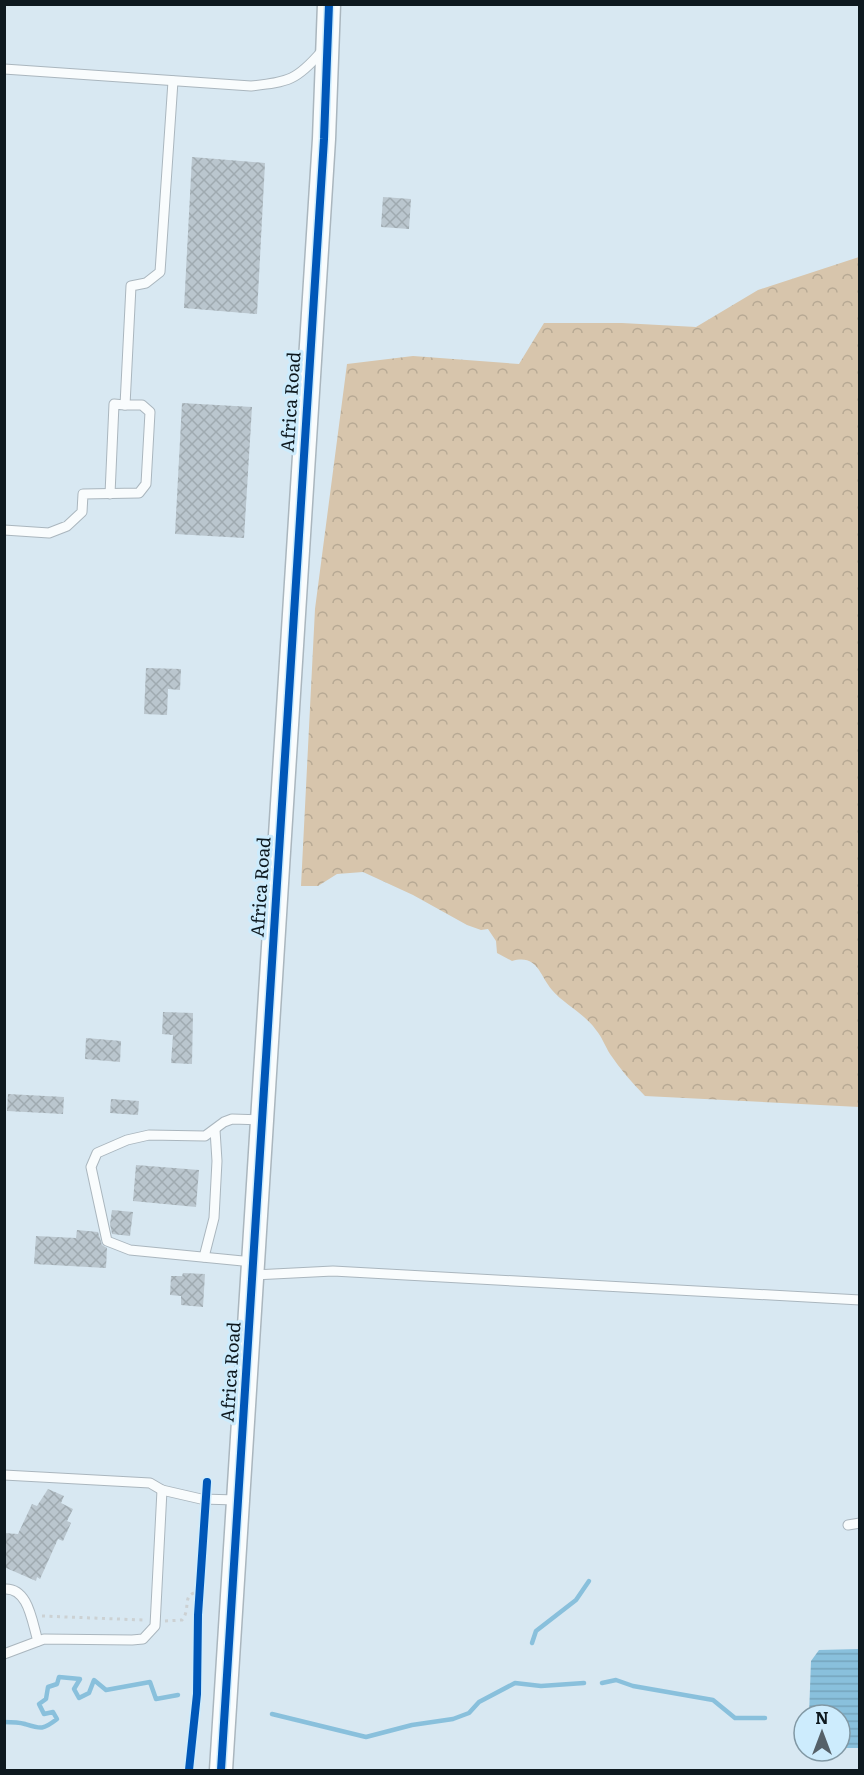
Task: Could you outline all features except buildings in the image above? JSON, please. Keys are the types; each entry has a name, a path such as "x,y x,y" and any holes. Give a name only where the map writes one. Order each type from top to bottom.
{"street":[{"name":"Africa Road","path":"221,1770 324,139 329,4"}],"lane":[{"path":"4,69 251,86 280,83 296,77 307,69 328,45"},
{"path":"125,405 131,286 146,283 160,272 173,81"},
{"path":"4,530 49,533 67,526 82,512 83,494 110,494 139,494 146,484 150,412 142,405 114,404 110,494"},
{"path":"261,1120 232,1119 205,1136 149,1135 127,1140 97,1153 91,1167 107,1241 130,1250 204,1257 252,1268 860,1299"},
{"path":"204,1257 214,1218 217,1161 215,1130"},
{"path":"4,1475 150,1483 162,1490 201,1499 237,1500"},
{"path":"4,1653 44,1639 132,1641 143,1638 155,1626 162,1490"},
{"path":"848,1524 860,1523"},
{"path":"4,1589 13,1588 24,1597 38,1641"}],"path":[{"path":"199,1603 201,1581"},
{"path":"164,1621 182,1620 188,1596 190,1593 200,1592"},
{"path":"42,1616 149,1620"}],"green space":[{"path":"859,257 859,1107 645,1096 618,1065 591,1024 552,990 533,963 527,960 512,961 497,953 496,941 488,929 481,930 467,925 413,895 363,872 337,874 318,886 301,886 315,609 347,364 413,356 519,364 544,323 622,323 696,327 758,290"}],"water":[{"path":"859,1649 859,1748 852,1748 852,1703 809,1703 811,1661 819,1650"}],"waterway":[{"path":"532,1643 536,1631 576,1600 589,1581"},
{"path":"4,1722 42,1727 57,1719 53,1712 44,1714 39,1704 46,1699 48,1687 57,1684 59,1677 80,1679 74,1689 79,1698 89,1693 94,1680 106,1690 150,1682 156,1699 178,1695"},
{"path":"602,1683 616,1680 633,1686 713,1700 735,1718 765,1718"},
{"path":"272,1714 366,1737 412,1725 453,1719 469,1713 479,1702 515,1683 541,1686 584,1683"}],"cycle path":[{"path":"221,1770 324,139 329,4"},
{"path":"189,1770 197,1694 198,1615 207,1482"}]}
